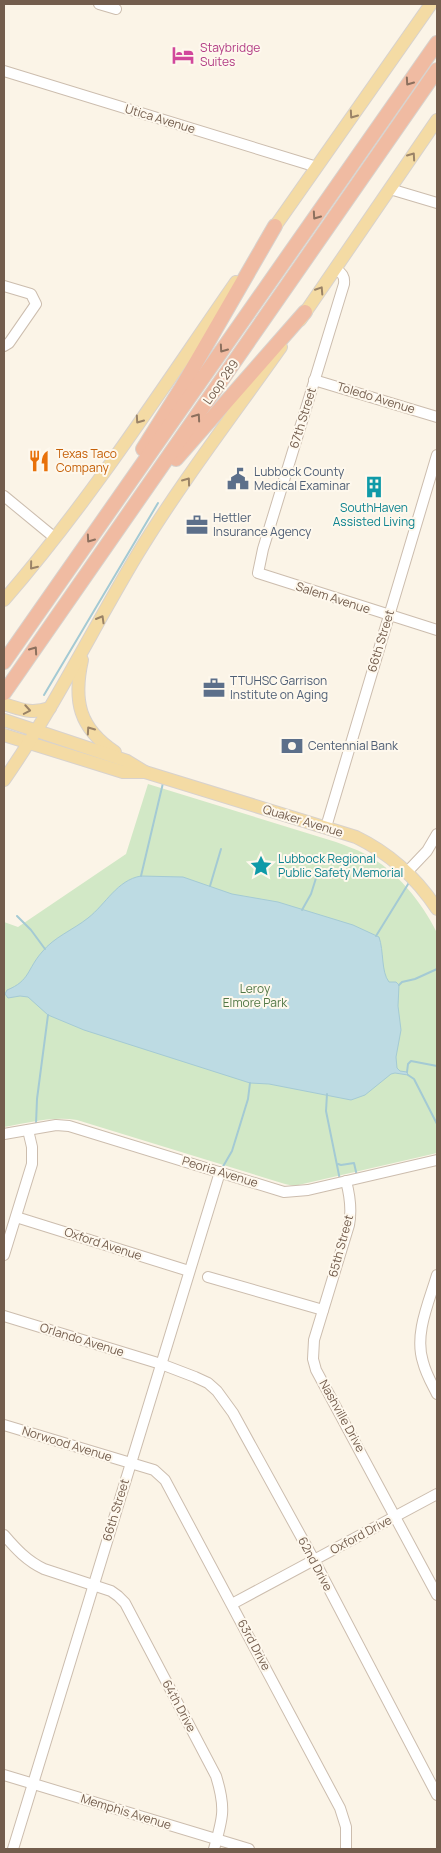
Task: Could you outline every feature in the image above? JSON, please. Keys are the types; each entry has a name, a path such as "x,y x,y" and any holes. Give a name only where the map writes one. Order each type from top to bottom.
{"highway":[{"name":"Loop 289","path":"4,662 437,42"},
{"name":"Loop 289","path":"4,696 437,70"},
{"path":"106,517 130,469 182,387 275,226"},
{"path":"139,500 305,312"}],"main road":[{"path":"4,600 55,538 97,481 431,4"},
{"path":"4,780 50,708 136,556 161,517 437,120"},
{"path":"84,648 78,685 78,698 83,719 92,734 101,743 127,761"},
{"path":"4,696 28,712 38,712 50,708"},
{"name":"Quaker Avenue","path":"4,720 127,761 145,772 356,837 369,843 408,871 437,909"},
{"name":"Quaker Avenue","path":"4,735 123,772 145,772"}],"street":[{"path":"99,4 116,9"},
{"name":"Utica Avenue","path":"4,71 317,167"},
{"path":"390,189 437,203"},
{"name":"67th Street","path":"258,573 263,549 344,284 345,278 335,268"},
{"path":"4,286 31,294 36,304 9,344 4,346"},
{"name":"Toledo Avenue","path":"314,380 437,417"},
{"name":"66th Street","path":"326,827 437,455"},
{"path":"4,496 55,538"},
{"name":"Salem Avenue","path":"258,573 437,630"},
{"path":"408,871 427,851 437,834"},
{"name":"Peoria Avenue","path":"4,1134 56,1125 70,1126 284,1192 346,1181 437,1160"},
{"path":"4,1255 32,1164 32,1147 28,1130"},
{"name":"66th Street","path":"13,1849 220,1172"},
{"name":"65th Street","path":"323,1310 351,1214 350,1196 346,1181"},
{"name":"Oxford Avenue","path":"16,1217 189,1272"},
{"path":"437,1275 421,1332 420,1344 422,1362 437,1394"},
{"path":"208,1277 323,1310"},
{"name":"Nashville Drive","path":"323,1310 314,1340 313,1360 316,1370 437,1595"},
{"name":"Orlando Avenue","path":"4,1316 161,1364"},
{"name":"62nd Drive","path":"161,1364 208,1383 228,1405 314,1560 437,1795"},
{"name":"Norwood Avenue","path":"4,1425 131,1463"},
{"name":"63rd Drive","path":"131,1463 154,1470 165,1480 340,1808 346,1827 346,1849"},
{"name":"Oxford Drive","path":"232,1604 437,1494"},
{"name":"64th Drive","path":"4,1535 22,1555 35,1565 111,1591 125,1603 216,1776 224,1804 222,1821 215,1844"},
{"name":"Memphis Avenue","path":"4,1775 215,1844 249,1849"}],"green space":[{"name":"Leroy Elmore Park","path":"148,784 336,842 358,851 388,869 416,898 437,933 437,1153 294,1186 77,1120 49,1119 4,1127 4,922 18,927 126,854"}],"water":[{"path":"141,876 183,877 232,894 278,902 353,925 379,937 386,978 389,982 396,982 399,985 398,1006 401,1030 396,1057 397,1068 400,1071 407,1072 408,1075 391,1074 365,1095 351,1100 269,1084 250,1083 84,1030 48,1015 28,997 8,998 5,994 7,990 24,979 37,958 47,947 88,918 118,887 133,878"}],"waterway":[{"path":"44,695 158,503"},
{"path":"141,876 163,783"},
{"path":"210,886 221,849"},
{"path":"302,910 311,894 317,875"},
{"path":"376,936 410,881"},
{"path":"17,916 31,930 45,949"},
{"path":"399,985 402,982 415,979 437,969"},
{"path":"36,1124 37,1099 48,1015"},
{"path":"407,1072 408,1064 411,1061 437,1066"},
{"path":"408,1075 414,1079 437,1124"},
{"path":"221,1170 232,1151 248,1099 250,1083"},
{"path":"327,1094 326,1111 340,1180"},
{"path":"338,1164 354,1163 357,1176"}],"place":[{"name":"Staybridge Suites","path":"183,55"},
{"name":"Texas Taco Company","path":"39,461"},
{"name":"Lubbock County Medical Examinar","path":"238,479"},
{"name":"SouthHaven Assisted Living","path":"374,487"},
{"name":"Hettler Insurance Agency","path":"197,525"},
{"name":"TTUHSC Garrison Institute on Aging","path":"214,688"},
{"name":"Centennial Bank","path":"292,746"},
{"name":"Lubbock Regional Public Safety Memorial","path":"261,866"}]}
